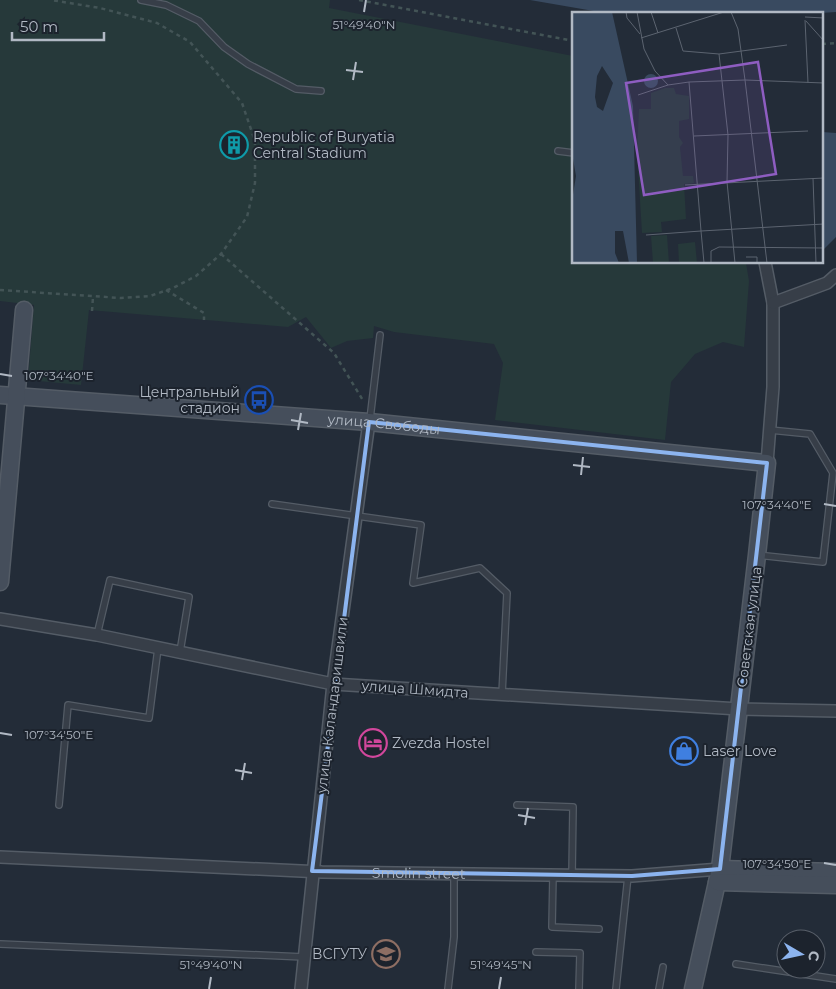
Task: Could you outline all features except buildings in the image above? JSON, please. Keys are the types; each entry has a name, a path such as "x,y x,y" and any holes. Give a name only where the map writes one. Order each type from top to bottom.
{"main road":[{"path":"0,582 8,395 24,310"},
{"name":"улица Свободы","path":"8,395 370,418 767,463"},
{"name":"Советская улица","path":"693,989 719,876 758,555 767,463"},
{"name":"Smolin street","path":"719,876 836,872"},
{"path":"719,876 836,885"}],"street":[{"name":"Советская улица","path":"765,264 773,303 773,387 767,463"},
{"path":"773,303 828,283 836,275"},
{"name":"улица Каландаришвили","path":"301,989 333,684 370,418"},
{"name":"улица Шмидта","path":"0,619 97,635 333,684 739,709 836,711"},
{"name":"Smolin street","path":"0,857 312,871 719,876"}],"lane":[{"path":"141,0 166,5 198,21 224,47 248,64 296,89 321,91"},
{"path":"558,151 572,153"},
{"path":"370,418 380,335"},
{"path":"758,555 823,562 832,473 810,434 770,430"},
{"path":"272,504 421,525 413,583 480,568 507,593 502,694"},
{"path":"97,635 110,580 189,597 180,652"},
{"path":"59,805 68,705 149,718 158,648"},
{"path":"517,805 573,807 572,875"},
{"path":"448,989 454,937 454,874"},
{"path":"553,875 552,927 599,929"},
{"path":"616,989 628,876"},
{"path":"0,944 304,957"},
{"path":"536,952 580,953 579,989"},
{"path":"736,964 836,979"},
{"path":"659,989 662,967"}],"path":[{"path":"0,290 121,298 150,296 166,290 196,276 221,254 247,216 255,183 255,141 242,103 190,42 157,23 100,8 51,0"},
{"path":"359,0 572,41"},
{"path":"221,254 334,353 370,418"},
{"path":"166,290 204,313 204,320"},
{"path":"92,311 93,297"}],"highlighted area":[{"path":"369,422 767,463 720,869 632,876 312,871"}],"shaded area":[{"path":"0,0 330,0 329,8 572,56 572,264 746,264 749,281 744,347 723,342 695,354 671,382 665,440 495,420 503,363 494,344 394,332 374,326 373,338 347,341 331,348 306,317 288,327 89,310 81,385 28,380 34,305 0,301"}],"water":[{"path":"530,0 836,0 836,12 824,13 599,12"},
{"path":"824,132 836,133 836,237 824,249"}],"place":[{"name":"Republic of Buryatia Central Stadium","path":"234,145"},
{"name":"Центральный стадион","path":"259,400"},
{"name":"Zvezda Hostel","path":"373,743"},
{"name":"Laser Love","path":"684,751"},
{"name":"ВСГУТУ","path":"386,954"}]}
